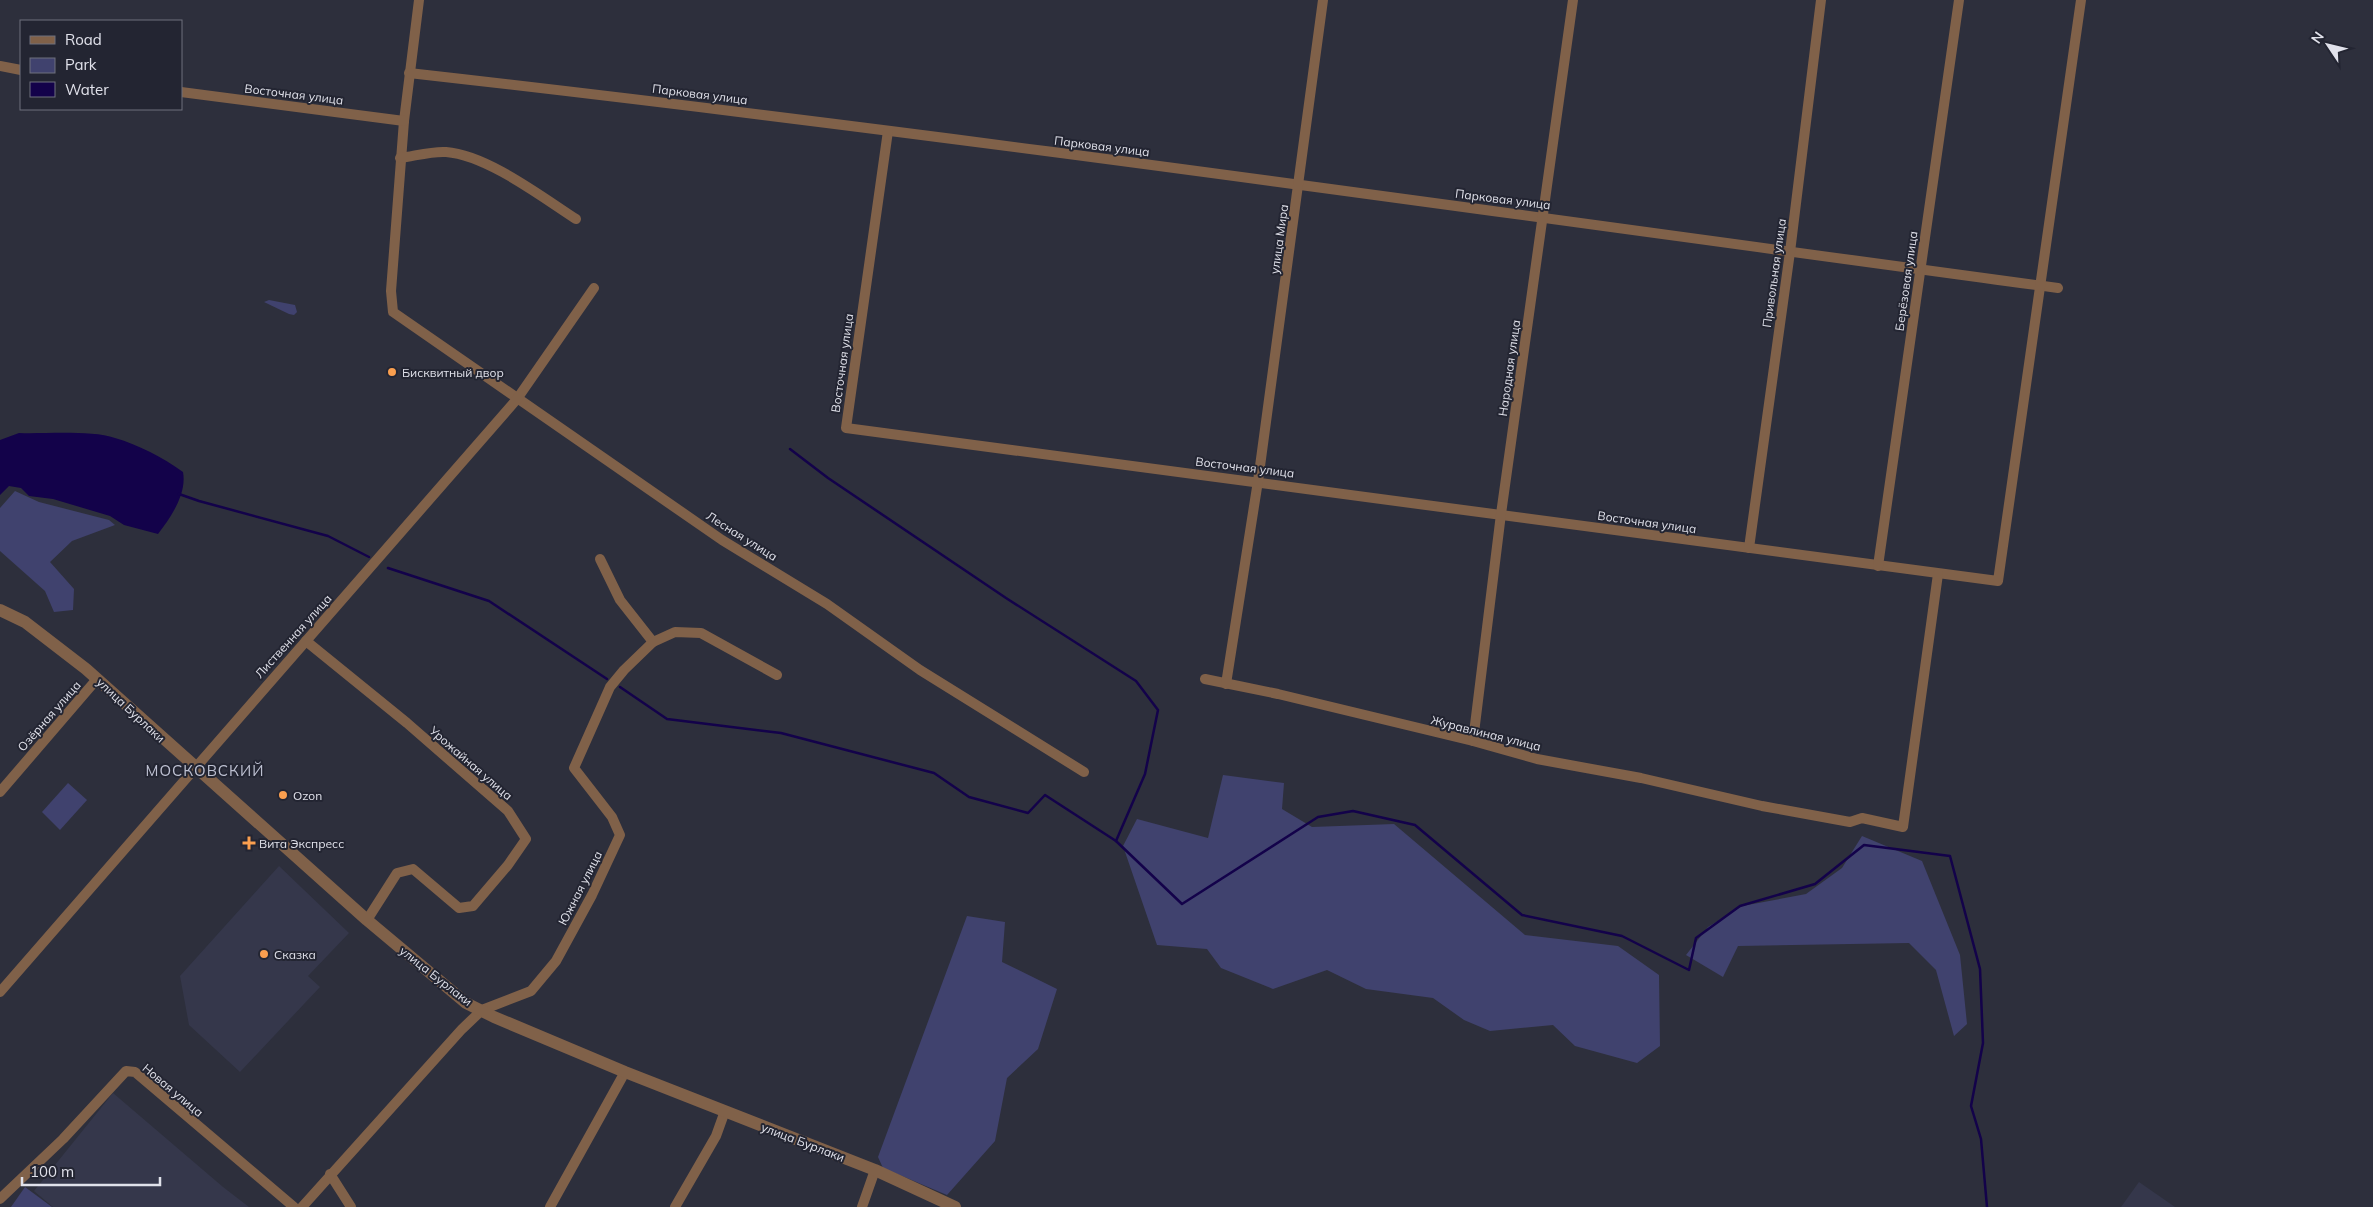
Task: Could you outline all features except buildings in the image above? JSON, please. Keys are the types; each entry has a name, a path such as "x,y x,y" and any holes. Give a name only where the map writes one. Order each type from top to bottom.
{"street":[{"path":"419,0 400,158 445,152 467,156 500,171 576,219"},
{"name":"улица Мира","path":"1226,684 1258,481 1300,185 1323,0"},
{"name":"Народная улица","path":"1473,741 1501,514 1573,0"},
{"name":"Привольная улица","path":"1749,548 1790,252 1821,0"},
{"name":"Берёзовая улица","path":"1878,566 1959,0"},
{"path":"2040,286 2081,0"},
{"path":"0,66 20,70"},
{"name":"Парковая улица","path":"409,73 598,93 1544,217 2058,288"},
{"name":"Восточная улица","path":"182,92 404,121"},
{"name":"Восточная улица","path":"888,131 846,428 1258,481 1998,581 2040,286"},
{"name":"Лесная улица","path":"400,158 391,291 393,312 722,540 827,604 920,670 1084,772"},
{"name":"Лиственная улица","path":"0,992 517,399 594,288"},
{"path":"600,559 620,600 652,642"},
{"name":"Журавлиная улица","path":"1205,679 1473,741 1537,759 1641,778 1762,806 1850,822 1862,818 1903,827 1938,574"},
{"name":"улица Бурлаки","path":"0,610 37,630 97,679 194,768 367,920 466,1002 624,1072 875,1170 955,1207"},
{"name":"Южная улица","path":"307,1204 330,1174 462,1029 482,1010 531,991 556,961 608,864 620,835 612,817 574,768 610,687 652,642 675,632 701,633 777,675"},
{"name":"Урожайная улица","path":"306,641 407,724 508,812 526,838 508,865 473,906 459,908 412,869 397,873 367,920"},
{"name":"Озёрная улица","path":"0,792 97,679"},
{"name":"Новая улица","path":"0,1199 63,1139 126,1071 135,1072 183,1115 294,1207"},
{"path":"550,1207 624,1072"},
{"path":"675,1207 716,1136 725,1111"},
{"path":"862,1207 875,1170"},
{"path":"330,1174 351,1207"}],"shaded area":[{"name":"Сказка","path":"279,866 349,933 308,976 320,987 240,1072 189,1025 180,976"},
{"path":"113,1093 249,1207 53,1207 34,1191"},
{"path":"2139,1182 2175,1207 2121,1207"}],"green space":[{"path":"269,300 295,305 297,312 294,315 289,314 264,302"},
{"path":"15,491 39,502 109,520 115,525 72,541 50,562 74,589 73,610 54,612 45,591 0,551 0,508"},
{"path":"1223,775 1284,783 1282,809 1312,827 1394,824 1525,935 1618,946 1659,975 1660,1046 1637,1063 1575,1046 1553,1025 1490,1031 1464,1020 1433,998 1366,989 1327,970 1273,989 1221,968 1207,949 1157,945 1123,846 1137,819 1208,838"},
{"path":"68,783 87,800 60,830 42,812"},
{"path":"1862,836 1922,861 1960,955 1967,1024 1954,1036 1936,970 1909,943 1738,946 1723,977 1686,955 1708,927 1742,906 1806,894 1842,868"},
{"path":"967,916 1005,922 1002,962 1057,989 1038,1049 1007,1078 995,1141 947,1195 883,1168 878,1157"},
{"path":"25,1187 52,1207 11,1207"}],"water":[{"path":"19,433 94,434 115,438 142,448 159,456 183,472 183,489 177,505 158,534 124,525 110,516 53,499 29,496 21,488 9,486 0,495 0,440"}],"waterway":[{"path":"790,449 828,478 1006,598 1136,681 1158,710 1145,774 1116,841"},
{"path":"179,494 328,536 369,557"},
{"path":"388,568 489,601 607,679"},
{"path":"620,687 667,719 781,733 934,773 969,797 1028,813 1045,795 1116,841 1182,904 1318,817 1353,811 1415,825 1522,915 1622,936 1689,970 1696,938 1740,906 1815,884 1864,845 1950,856 1980,969 1983,1043 1971,1106 1981,1139 1987,1207"}],"place":[{"name":"Бисквитный двор","path":"392,372"},
{"name":"Ozon","path":"283,795"},
{"name":"Вита Экспресс","path":"249,843"},
{"name":"Сказка","path":"264,954"}],"district":[{"name":"МОСКОВСКИЙ","path":"205,770"}]}
